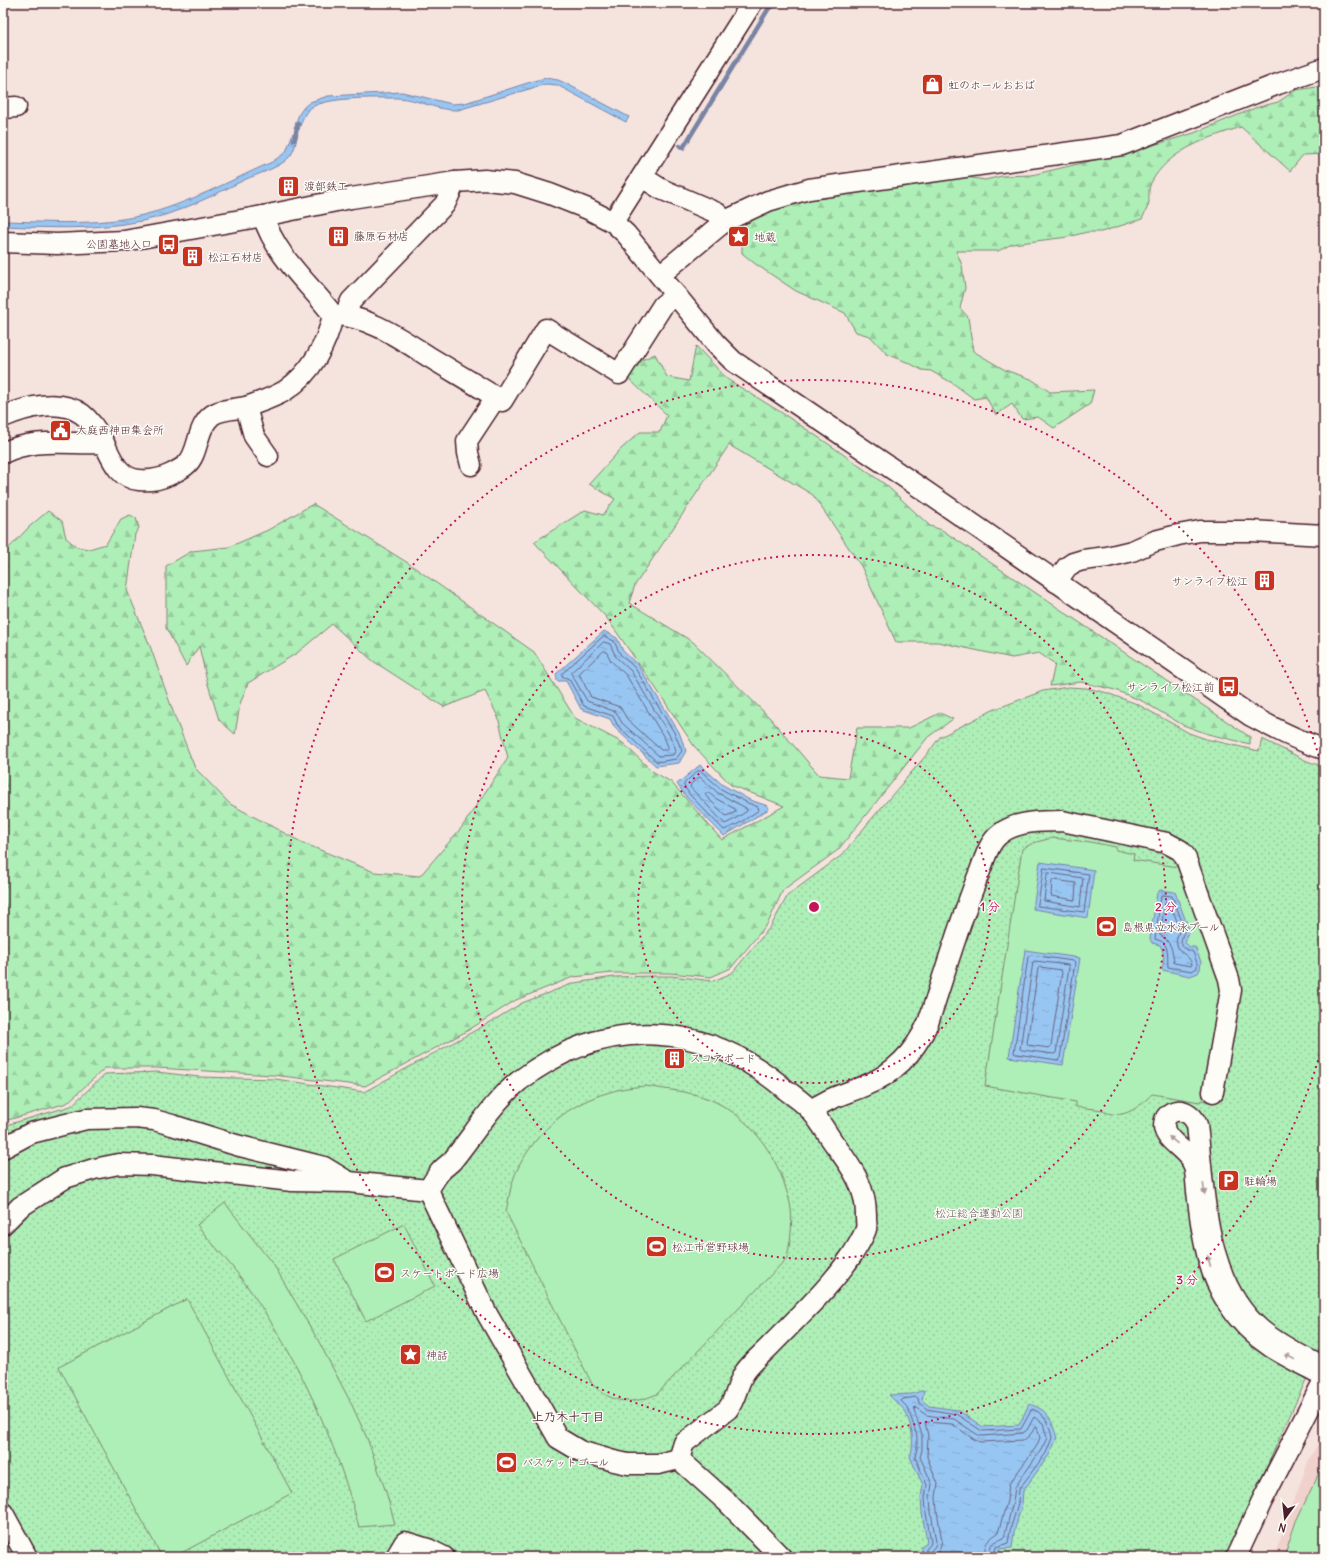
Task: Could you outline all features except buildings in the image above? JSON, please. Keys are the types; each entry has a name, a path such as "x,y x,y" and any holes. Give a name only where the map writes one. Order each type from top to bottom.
{"street":[{"path":"613,222 752,3"},
{"path":"660,275 725,221 768,201 809,189 1122,145 1278,84 1324,68"},
{"path":"642,176 661,189 717,213 725,221"},
{"path":"3,242 57,244 124,241 263,216 351,198 455,182 485,180 515,183 550,194 588,209 613,222 626,234 716,344 733,361 922,488 1251,716 1287,735 1307,744 1324,749"},
{"path":"3,417 39,406 55,405 74,409 83,415 104,443 108,455 123,475 137,480 148,480 166,476 187,464 192,456 203,426 213,415 260,402 286,390 304,375 322,348 339,315 445,204 455,182"},
{"path":"263,216 267,229 277,248 292,268 320,299 339,315 366,322 391,334 502,400 546,329 619,374 663,305 676,295"},
{"path":"471,465 467,441 496,397"},
{"path":"246,407 254,436 268,456"},
{"path":"3,453 31,443 104,443"},
{"path":"1056,582 1067,567 1074,563 1132,551 1155,541 1200,531 1324,535"},
{"path":"811,1111 820,1103 865,1086 878,1079 890,1072 909,1055 922,1036 928,1023 966,908 990,845 999,834 1008,828 1051,821 1062,821 1166,843 1180,850 1185,856 1229,979 1231,990 1213,1092"},
{"path":"428,1190 440,1172 452,1161 481,1121 517,1083 532,1072 567,1052 617,1036 647,1034 678,1036 705,1043 729,1052 754,1065 775,1080 811,1111 855,1172 864,1193 866,1229 858,1246 835,1278 744,1373 733,1403 728,1409 684,1443 679,1459"},
{"path":"1324,1368 1283,1346 1262,1330 1246,1315 1234,1298 1225,1281 1214,1250 1196,1126 1191,1116 1187,1112 1181,1111 1172,1113 1164,1124 1164,1130 1169,1138 1186,1152 1194,1167 1205,1246 1220,1291 1242,1322 1260,1339 1324,1376"},
{"path":"3,1148 31,1133 86,1119 136,1118 154,1120 236,1145 324,1167 349,1182"},
{"path":"3,1224 20,1207 66,1178 94,1169 119,1164 152,1165 292,1181 349,1182 428,1190"},
{"path":"428,1190 487,1314 558,1438 580,1451 628,1464 658,1464 679,1459"},
{"path":"1236,1557 1262,1501 1324,1380"},
{"path":"679,1459 727,1502 781,1557"},
{"path":"3,1514 26,1557"},
{"path":"396,1557 405,1542 428,1549 444,1557"}],"shaded area":[{"path":"1324,1433 1324,1557 1274,1557 1308,1462"}],"green space":[{"path":"1324,86 1324,154 1303,155 1290,171 1241,127 1190,147 1168,162 1158,172 1150,185 1149,202 1142,219 1101,232 1087,232 1068,237 1012,244 998,251 956,251 962,265 965,288 960,308 968,317 973,351 1005,370 1031,379 1050,392 1094,390 1090,404 1054,428 1038,417 1022,419 1012,404 996,415 986,397 974,399 954,384 931,371 922,370 887,354 870,336 856,332 845,313 796,291 754,263 742,253 742,225 758,215 813,193 966,177 985,180 1002,176 1032,175 1140,149 1194,133 1255,108 1278,102 1296,90"},
{"path":"696,346 727,379 830,445 886,485 930,526 942,530 1250,737 1250,744 1208,734 1183,725 1142,701 1115,690 1081,682 1050,686 1055,664 1039,653 1012,658 938,642 896,642 861,566 813,495 729,445 635,585 629,603 693,642 770,718 819,775 848,778 857,728 909,728 940,713 953,719 928,737 838,850 783,890 768,923 731,968 711,977 669,973 613,973 573,977 516,1000 467,1031 365,1086 273,1075 157,1068 105,1068 67,1103 8,1120 3,1123 3,551 6,551 30,526 48,511 62,521 66,538 77,547 89,549 106,544 121,519 130,515 136,518 139,528 135,534 127,590 150,646 176,720 195,768 230,804 303,843 374,872 420,876 462,827 508,758 498,717 485,691 444,707 373,661 332,624 297,653 248,683 240,704 235,734 219,720 207,681 199,646 186,666 166,628 166,566 192,551 229,547 268,530 313,504 408,563 534,652 575,718 623,743 652,771 671,782 722,840 784,806 731,785 694,746 606,617 534,542 585,510 603,515 615,499 589,484 620,450 640,432 660,432 667,415 628,378 642,360 655,354 667,377 689,381"},
{"name":"松江総合運動公園","path":"1068,687 1086,688 1104,692 1137,704 1189,733 1206,739 1259,751 1262,739 1307,761 1324,767 1324,1340 1226,1557 3,1557 3,1129 10,1124 71,1106 105,1074 157,1072 199,1077 275,1079 364,1092 522,1003 574,983 614,977 654,976 672,976 713,981 732,973 771,926 788,895 842,855 940,737 993,710 1043,691"},
{"name":"島根県立水泳プール","path":"1052,838 1080,841 1084,843 1085,841 1116,847 1116,850 1134,854 1133,860 1178,867 1224,988 1205,1101 1201,1100 1200,1102 1152,1094 1131,1111 1112,1114 1105,1112 1104,1110 1076,1107 1076,1102 985,1086 1022,849 1033,843"},
{"name":"松江市営野球場","path":"646,1086 686,1092 701,1096 722,1105 745,1122 771,1154 783,1180 790,1202 792,1215 787,1258 657,1394 639,1400 623,1401 607,1396 592,1384 506,1212 512,1184 518,1168 535,1142 556,1120 581,1103 595,1097 632,1087"},
{"path":"225,1203 275,1267 319,1342 351,1403 367,1438 386,1492 395,1524 359,1527 350,1495 327,1432 314,1402 283,1342 247,1286 197,1225"},
{"name":"スケートボード広場","path":"404,1224 435,1286 366,1321 334,1259"},
{"path":"187,1299 292,1493 174,1557 162,1557 59,1367"},
{"path":"1324,1462 1324,1557 1284,1557 1296,1521"}],"water":[{"path":"546,78 565,83 629,117 626,122 557,85 546,84 458,110 443,109 413,100 398,98 364,98 325,102 315,105 308,110 303,117 299,130 294,128 299,114 304,107 310,102 328,96 402,92 452,104 465,103"},
{"path":"293,133 298,134 294,148 291,155 282,163 194,204 168,214 142,221 107,226 56,228 3,226 3,221 109,221 159,211 192,199 272,162 286,152"},
{"path":"604,631 617,638 623,651 638,665 679,732 686,751 679,763 656,766 615,728 610,719 581,709 566,681 557,681 556,674"},
{"path":"700,765 723,785 750,800 768,806 769,809 724,836 687,798 677,784"},
{"path":"1040,862 1094,870 1088,918 1033,909"},
{"path":"1160,890 1175,892 1190,932 1186,936 1185,943 1190,947 1195,947 1201,962 1198,973 1190,976 1162,970 1164,957 1162,948 1160,945 1152,943 1150,939 1157,893"},
{"path":"1025,950 1080,958 1063,1065 1009,1057"},
{"path":"924,1390 922,1400 929,1406 958,1410 983,1427 1019,1425 1029,1404 1041,1409 1051,1420 1057,1438 1049,1455 1023,1491 1022,1504 1014,1532 1012,1548 999,1549 1001,1556 1003,1557 922,1557 921,1546 927,1542 922,1513 921,1497 923,1485 910,1457 912,1452 912,1440 911,1428 907,1416 905,1411 889,1395 912,1394"}],"waterway":[{"path":"680,146 683,148 769,8 781,3"},
{"path":"294,140 298,124"}],"place":[{"name":"虹のホールおおば","path":"933,85"},
{"name":"渡部鉄工","path":"288,186"},
{"name":"藤原石材店","path":"338,236"},
{"name":"地蔵","path":"739,237"},
{"name":"公園墓地入口","path":"168,244"},
{"name":"松江石材店","path":"192,257"},
{"name":"大庭西神田集会所","path":"61,430"},
{"name":"サンライフ松江","path":"1264,581"},
{"name":"サンライフ松江前","path":"1229,687"},
{"name":"島根県立水泳プール","path":"1106,927"},
{"name":"スコアボード","path":"675,1058"},
{"name":"駐輪場","path":"1229,1181"},
{"name":"松江市営野球場","path":"656,1247"},
{"name":"スケートボード広場","path":"385,1273"},
{"name":"神話","path":"410,1355"},
{"name":"バスケットゴール","path":"507,1462"}],"district":[{"name":"上乃木十丁目","path":"568,1416"}]}
